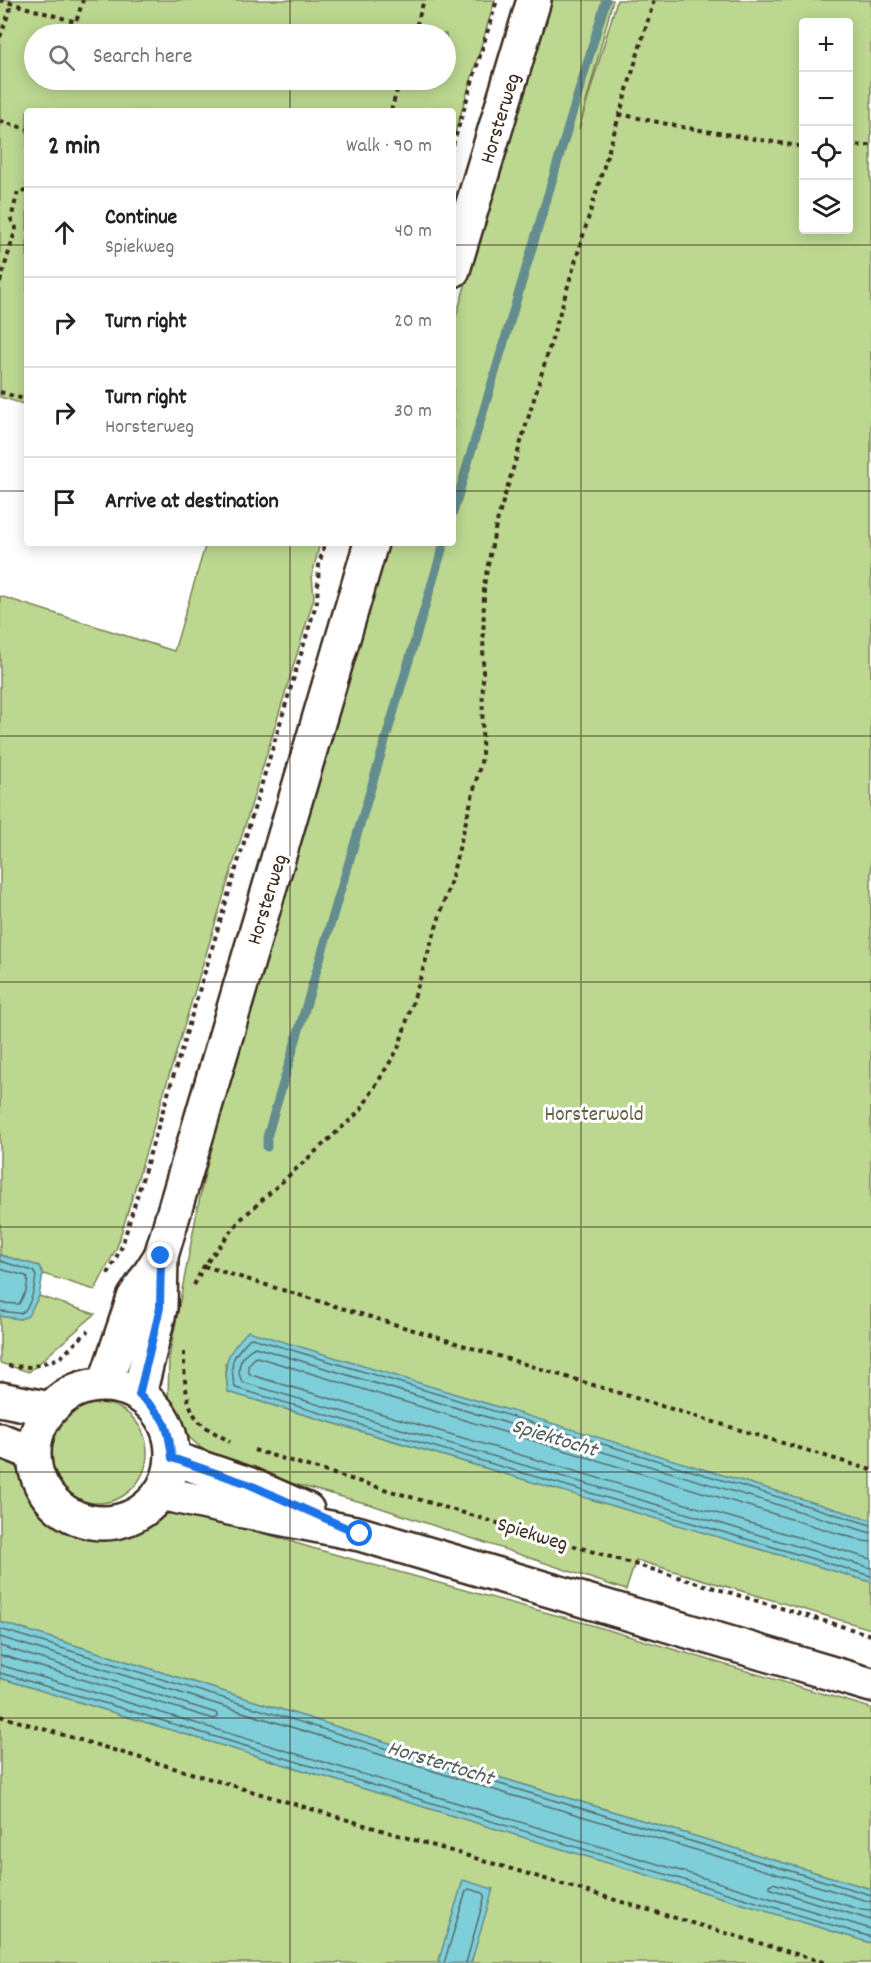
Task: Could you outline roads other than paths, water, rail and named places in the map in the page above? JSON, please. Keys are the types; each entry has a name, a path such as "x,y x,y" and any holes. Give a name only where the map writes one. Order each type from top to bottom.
{"main road":[{"name":"Horsterweg","path":"456,260 534,0"},
{"name":"Horsterweg","path":"139,1395 160,1308 161,1256 370,546"},
{"name":"Horsterweg","path":"105,1384 134,1298 161,1256"},
{"path":"105,1384 122,1387 139,1395 158,1411 169,1434 172,1458 169,1476 160,1493 139,1513 112,1523 82,1521 56,1506 39,1482 33,1454 38,1430 50,1409 65,1395 84,1387 105,1384"},
{"path":"0,1399 50,1409"},
{"path":"0,1440 33,1454"},
{"path":"172,1458 248,1484 360,1534"},
{"path":"160,1493 360,1534 871,1685"}],"water":[{"path":"0,1255 39,1266 43,1274 39,1296 28,1316 20,1319 0,1316"},
{"name":"Spiektocht","path":"248,1331 871,1520 871,1582 228,1392 226,1371 228,1358"},
{"name":"Horstertocht","path":"0,1622 518,1783 871,1889 871,1943 0,1678"},
{"path":"463,1880 493,1889 471,1963 438,1963"}],"waterway":[{"path":"456,503 606,0"},
{"path":"267,1147 267,1137 443,546"}],"park label":[{"name":"Horsterwold","path":"594,1113"}]}
